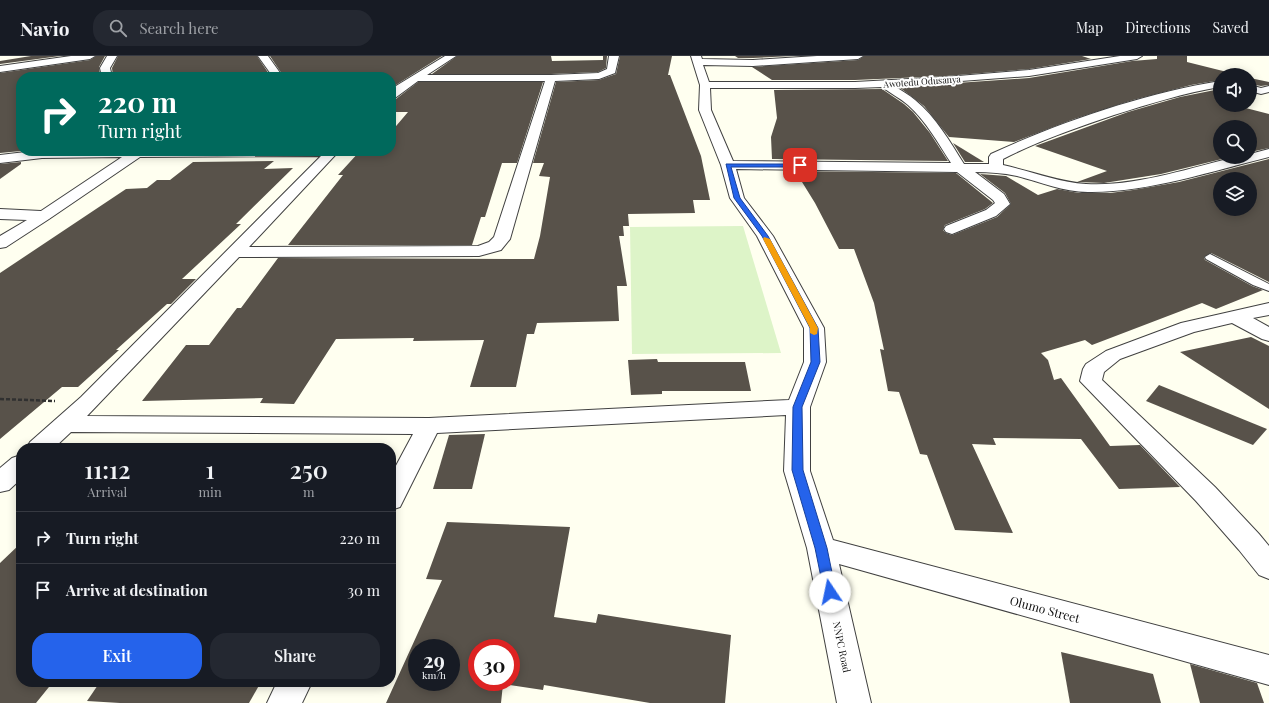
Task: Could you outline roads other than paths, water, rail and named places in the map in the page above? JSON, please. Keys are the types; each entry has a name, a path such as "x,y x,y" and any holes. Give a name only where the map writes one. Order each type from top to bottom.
{"street":[{"path":"0,69 90,56"},
{"path":"105,72 104,68 112,56"},
{"path":"263,56 274,72"},
{"path":"396,92 451,56"},
{"path":"416,78 551,78 599,76 608,74 612,71 614,56"},
{"path":"697,59 753,62 858,56"},
{"name":"Awotedu Odusanya","path":"705,85 841,86 885,84 1030,73 1137,56"},
{"name":"NNPC Road","path":"697,59 705,85 705,110 728,165 737,198 765,236 814,328 815,362 798,407 797,470 821,548 854,703"},
{"path":"234,252 479,250 495,246 502,239 551,78"},
{"path":"885,84 911,102 922,113 937,132 960,167 998,197 1003,204 991,213 952,229"},
{"path":"996,168 996,157 1030,142 1086,121 1180,91 1213,85"},
{"path":"728,165 996,168 1021,173 1056,184 1087,188 1136,185 1269,153"},
{"path":"0,159 25,156"},
{"path":"0,243 44,216 133,156"},
{"path":"46,443 67,424 328,156"},
{"path":"0,214 44,216"},
{"path":"1269,309 1188,327 1113,355 1094,369 1091,381 1169,456 1210,498 1269,567"},
{"path":"1235,317 1269,335"},
{"path":"67,424 429,426 798,407"},
{"path":"396,490 429,426"},
{"path":"0,483 16,469"},
{"name":"Olumo Street","path":"821,548 1269,670"},
{"path":"284,703 292,687"}],"lane":[{"path":"1210,257 1269,288"}]}
